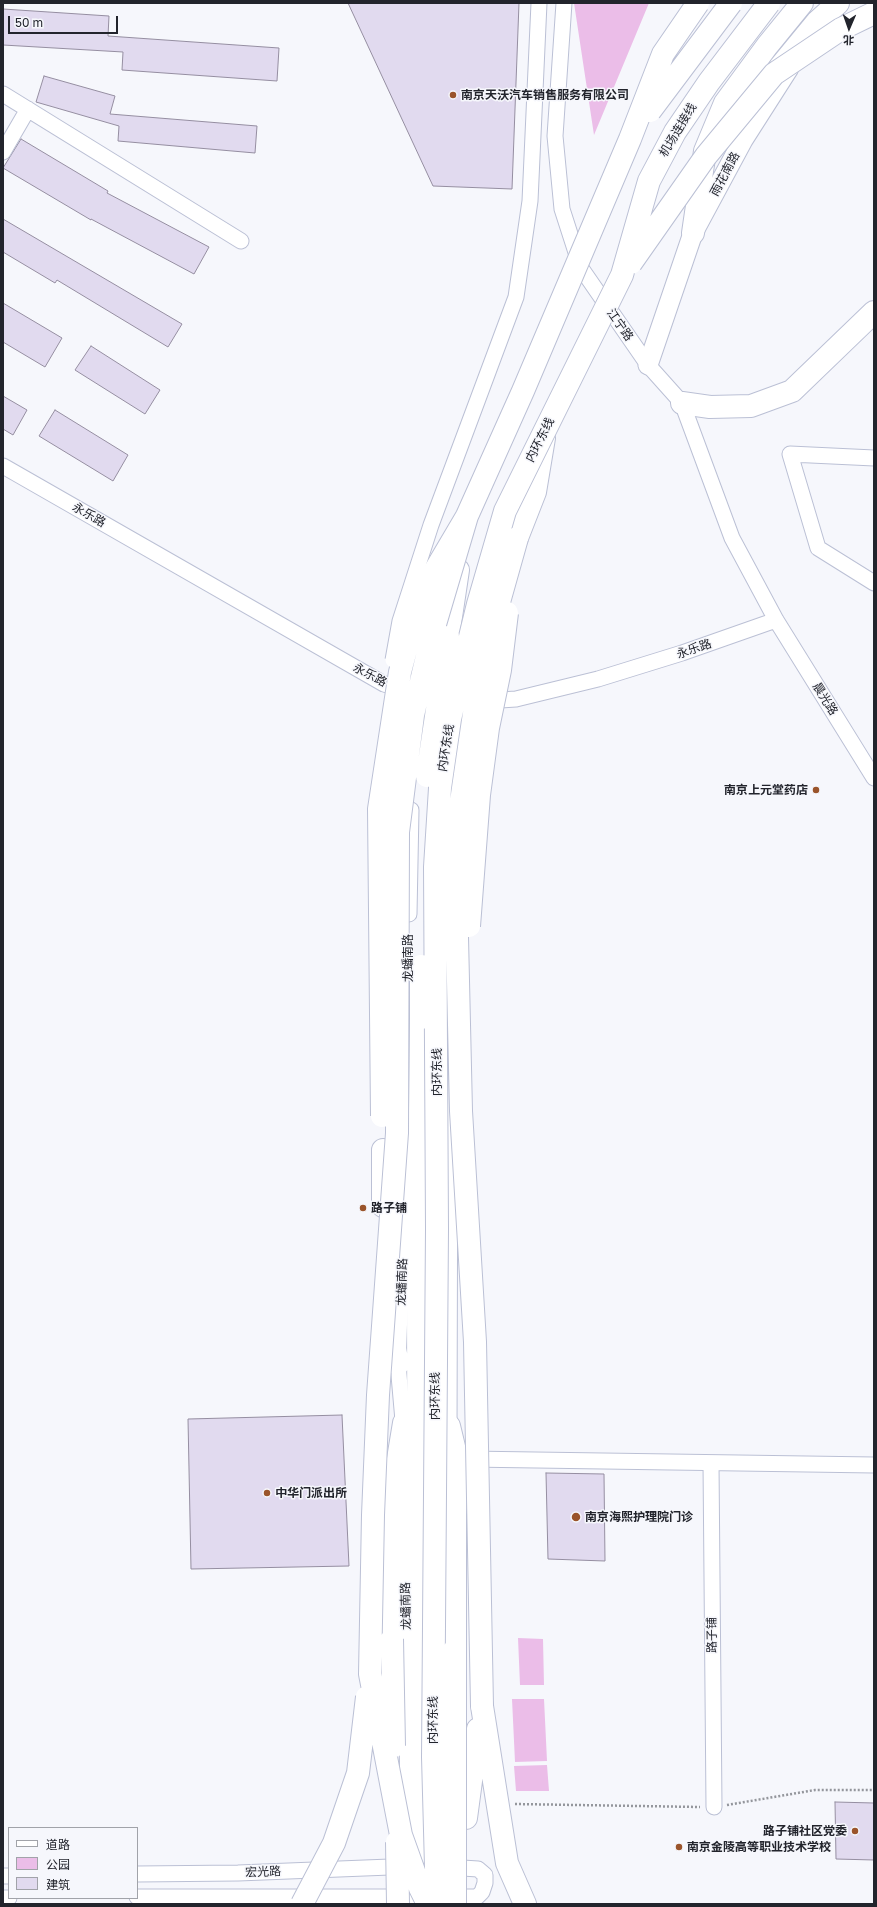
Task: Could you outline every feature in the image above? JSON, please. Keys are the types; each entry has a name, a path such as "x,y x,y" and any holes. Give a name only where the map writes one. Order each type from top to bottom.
{"highway":[{"path":"398,1364 384,1294 379,809 400,672 421,594 467,516 523,391 630,139 663,54 698,3"},
{"path":"630,139 730,3"},
{"name":"机场连接线","path":"622,275 649,181 675,132 709,82 769,3"},
{"path":"693,233 705,151 725,103 766,46 802,3"},
{"path":"622,275 706,156 817,22 839,3"},
{"path":"774,74 841,30 874,13"},
{"name":"内环东线","path":"436,1904 433,1757 437,1221 435,867 440,788 452,711 478,604 505,511 622,275"},
{"path":"682,403 710,407 751,406 792,391 874,312"},
{"path":"525,1904 507,1863 482,1706 475,1342 461,1110 456,894 458,822 481,666 517,538 535,492 545,432"},
{"path":"302,1904 334,1843 358,1773 370,1674 373,1515 378,1403 397,1133 398,832 413,715 433,631 467,516"},
{"name":"内环东线","path":"419,1904 418,1298 422,859 426,779 467,516"},
{"path":"450,1035 468,946 479,795 488,728 500,670 517,538"},
{"path":"394,1900 392,1639 393,1489 404,1422"},
{"path":"450,1426 457,1459 455,1515 455,1904"},
{"path":"370,1674 401,1835 420,1888 428,1904"},
{"path":"436,1904 466,1818 482,1706"}],"main road":[{"name":"雨花南路","path":"648,365 693,233 748,133 799,52 839,3"}],"street":[{"path":"379,809 384,711 400,621 431,525 516,297 530,201 539,3"},
{"name":"江宁路","path":"564,3 555,136 562,209 581,268 648,365 682,403 732,538 776,620"},
{"path":"3,94 241,241"},
{"path":"3,152 28,109"},
{"path":"874,458 790,454 818,548 874,583"},
{"name":"永乐路","path":"3,466 384,684 427,698 464,703 516,699 598,679 682,653 776,620"},
{"name":"晨光路","path":"776,620 868,756 874,778"},
{"name":"龙蟠南路","path":"408,1866 404,1422 398,1364 407,1160 409,820 419,740 427,698"},
{"path":"442,1867 444,1620 450,1426 450,1035 445,896 448,820 464,703"},
{"path":"457,1459 874,1465"},
{"name":"路子铺","path":"711,1463 714,1807"},
{"name":"宏光路","path":"138,1874 238,1873 408,1866 478,1869 485,1875 485,1883 482,1892 477,1897 394,1900 138,1897"},
{"path":"390,1867 394,1900"}],"path":[{"path":"497,1803 714,1807 815,1790 874,1790"}],"green space":[{"path":"574,3 649,3 594,135"},
{"path":"518,1638 543,1639 544,1685 520,1685"},
{"path":"512,1699 544,1699 547,1761 515,1762"},
{"path":"547,1765 549,1791 516,1791 514,1766"}],"building":[{"name":"南京天沃汽车销售服务有限公司","path":"348,3 519,3 512,189 433,186"},
{"path":"3,9 109,16 108,36 279,48 277,81 122,70 123,52 3,45"},
{"path":"44,76 115,96 110,114 257,126 255,153 118,141 119,126 36,102"},
{"path":"21,139 108,191 107,193 209,247 194,274 91,220 3,168"},
{"path":"3,219 182,324 168,347 57,280 55,283 3,252"},
{"path":"3,303 62,338 45,367 3,342"},
{"path":"91,346 160,390 145,414 75,370"},
{"path":"3,396 27,410 13,435 3,429"},
{"path":"55,410 128,455 113,481 39,436"},
{"name":"中华门派出所","path":"342,1415 349,1566 191,1569 188,1419"},
{"name":"南京海熙护理院门诊","path":"546,1473 604,1474 605,1561 548,1559"},
{"name":"路子铺社区党委","path":"835,1802 874,1803 874,1860 836,1859"}],"place":[{"name":"南京天沃汽车销售服务有限公司","path":"453,95"},
{"name":"南京上元堂药店","path":"816,790"},
{"name":"路子铺","path":"363,1208"},
{"name":"中华门派出所","path":"267,1493"},
{"name":"南京海熙护理院门诊","path":"576,1517"},
{"name":"路子铺社区党委","path":"855,1831"},
{"name":"南京金陵高等职业技术学校","path":"679,1847"}]}
